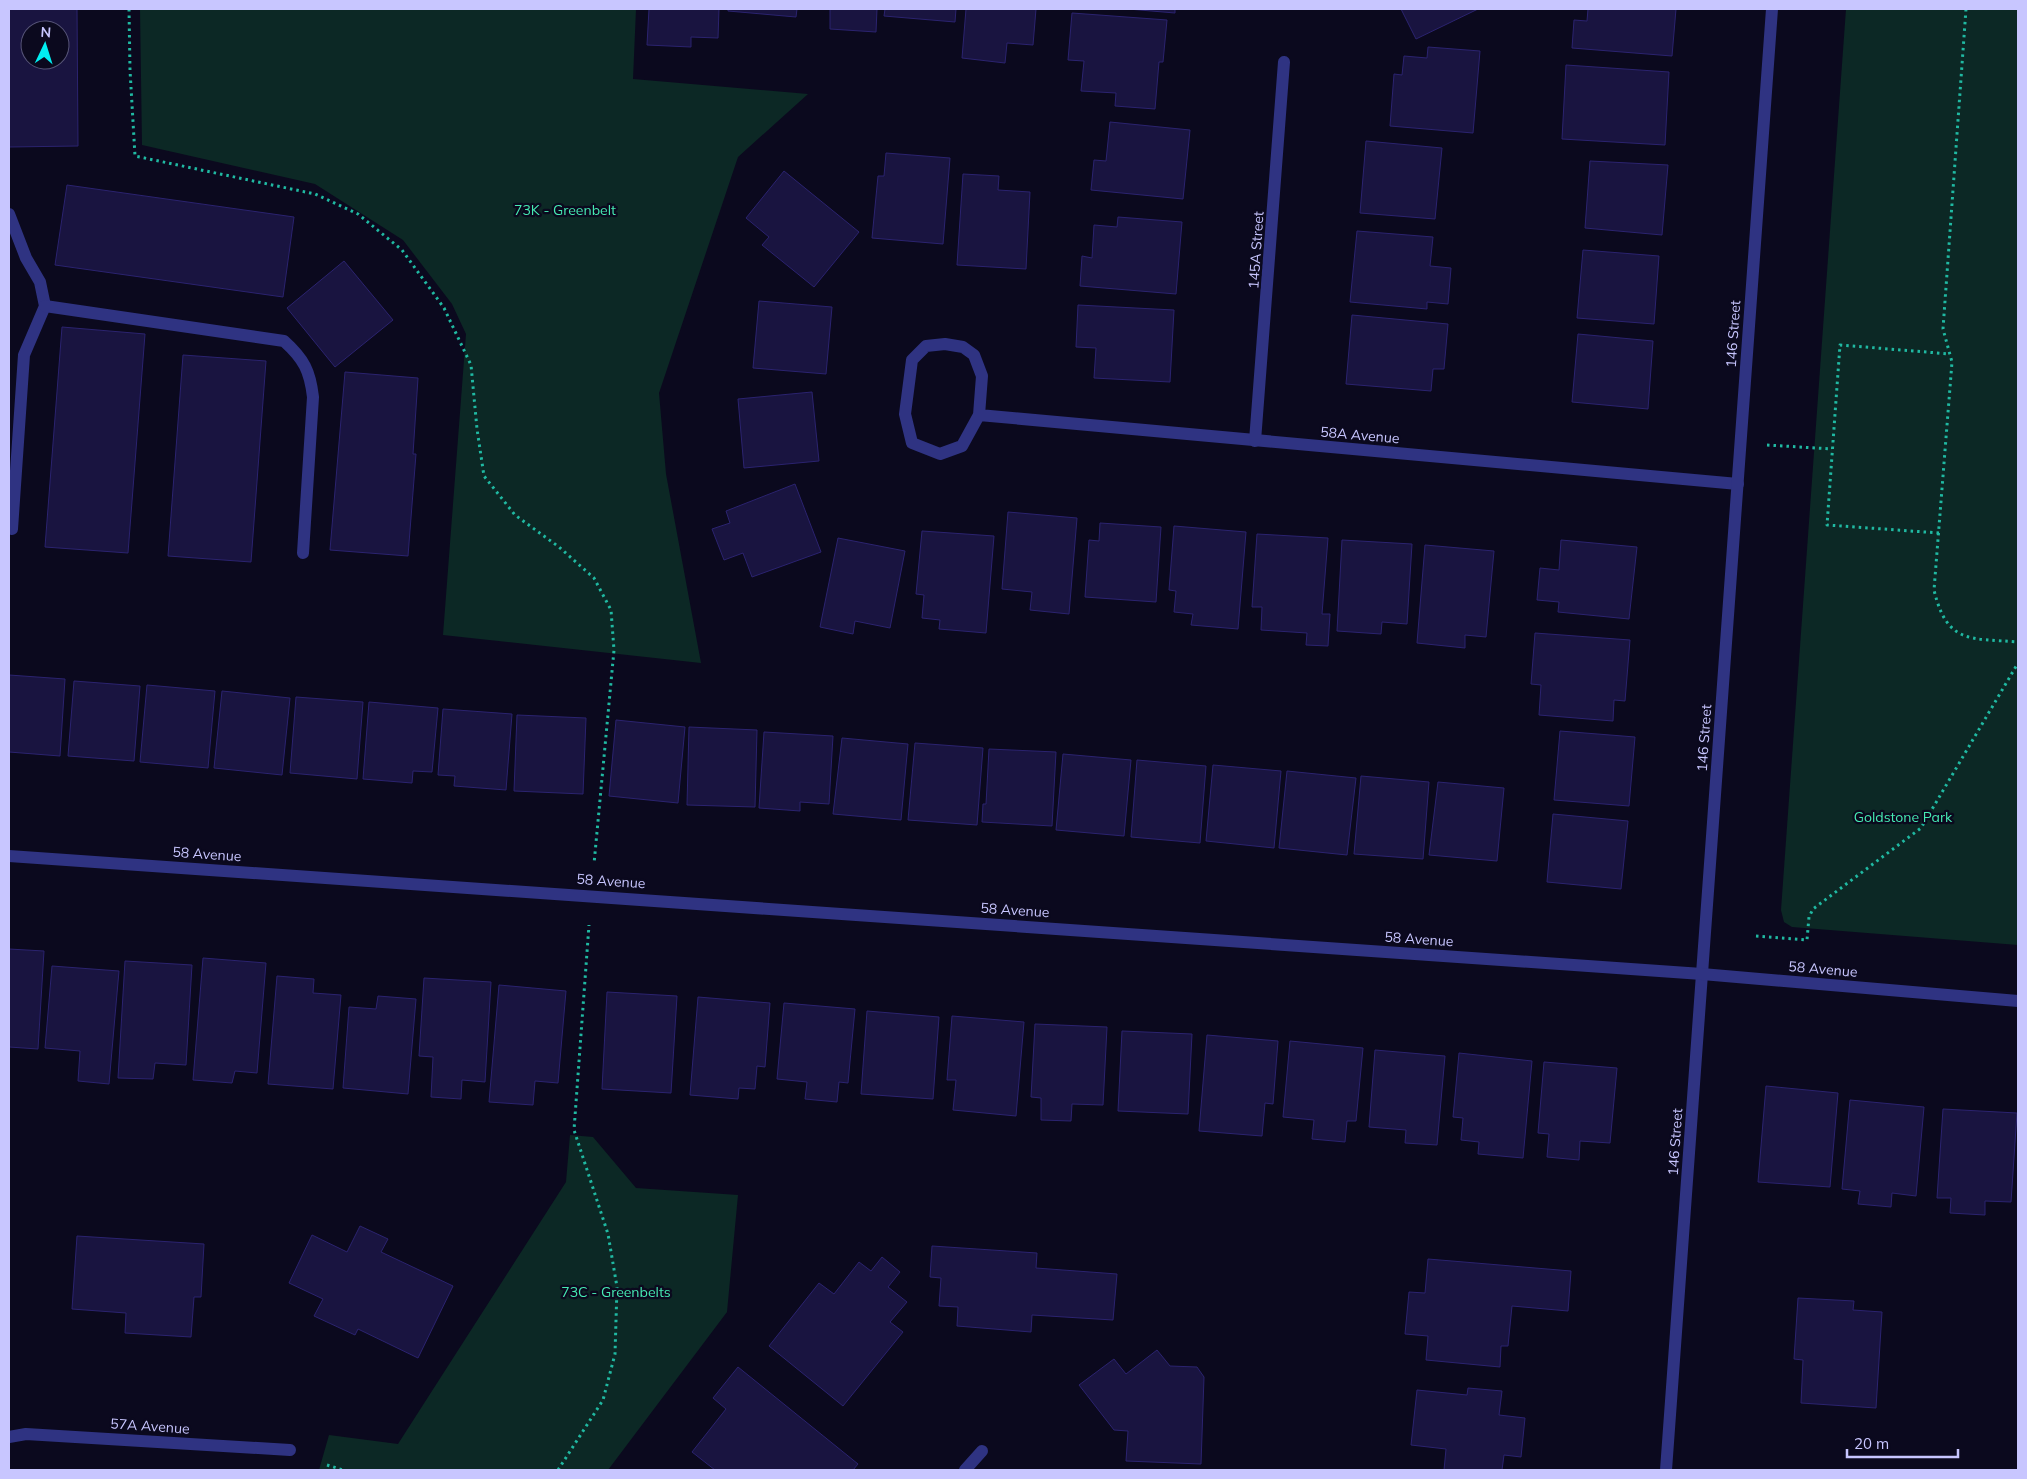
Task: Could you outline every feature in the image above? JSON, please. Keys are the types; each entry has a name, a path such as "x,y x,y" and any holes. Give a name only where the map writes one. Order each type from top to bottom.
{"street":[{"name":"146 Street","path":"1666,1470 1772,9"},
{"name":"145A Street","path":"1255,441 1284,62"},
{"path":"9,214 26,258 40,282 45,306 24,355 12,529"},
{"path":"45,306 284,341 298,354 311,376 313,397 303,553"},
{"path":"945,344 963,347 974,354 982,376 979,415 962,446 940,454 912,444 905,414 912,360 926,346 945,344"},
{"name":"58A Avenue","path":"979,415 1738,484"},
{"name":"58 Avenue","path":"9,856 1702,974 2018,1001"},
{"name":"57A Avenue","path":"9,1437 26,1434 290,1450"},
{"path":"965,1470 982,1451"}],"path":[{"path":"129,9 135,156 315,194 358,214 402,250 444,308 471,365 484,476 515,515 559,547 594,578 611,610 614,650 594,864"},
{"path":"1966,9 1943,329 1952,362 1934,590 1938,609 1944,621 1964,638 2018,642"},
{"path":"1939,533 1828,525 1832,449 1840,345 1950,354"},
{"path":"1761,445 1832,449"},
{"path":"1756,936 1807,940 1809,917 1813,909 1921,828 2018,663"},
{"path":"558,1470 603,1400 615,1354 617,1287 609,1243 574,1130 589,925"},
{"path":"327,1465 343,1470"}],"green space":[{"name":"73K - Greenbelt","path":"140,9 636,9 633,79 808,94 738,157 659,393 666,474 701,663 443,635 466,334 452,304 403,240 315,184 142,145"},
{"name":"Goldstone Park","path":"1846,9 2018,9 2018,945 1792,927 1784,922 1781,910"},
{"name":"73C - Greenbelts","path":"570,1135 593,1137 636,1188 738,1195 727,1312 608,1470 319,1470 329,1435 398,1444 566,1182"}],"building":[{"path":"9,9 77,9 78,146 9,147"},
{"path":"649,9 719,9 718,38 691,37 691,47 647,45"},
{"path":"728,9 797,9 796,17 728,11"},
{"path":"830,9 877,9 876,32 830,29"},
{"path":"885,9 956,9 955,22 884,16"},
{"path":"966,9 1036,9 1033,45 1007,43 1005,63 962,58"},
{"path":"1128,9 1175,9 1175,13"},
{"path":"1401,9 1478,9 1416,39"},
{"path":"1588,9 1676,9 1672,56 1572,48 1574,20 1587,21"},
{"path":"1072,13 1167,20 1163,62 1159,62 1155,109 1115,106 1116,93 1081,91 1084,61 1068,60"},
{"path":"1428,47 1480,51 1473,133 1390,126 1394,74 1402,75 1404,56 1427,58"},
{"path":"1566,65 1669,72 1665,145 1562,139"},
{"path":"1110,122 1190,130 1183,199 1091,190 1094,160 1106,161"},
{"path":"1366,141 1442,148 1435,219 1360,213"},
{"path":"886,153 950,158 943,244 872,238 878,176 884,176"},
{"path":"1590,161 1668,165 1662,235 1585,228"},
{"path":"784,171 859,232 814,287 762,245 769,237 746,218"},
{"path":"963,174 999,176 998,190 1030,192 1026,269 957,265"},
{"path":"67,185 294,217 283,297 55,265"},
{"path":"1118,217 1182,222 1176,294 1080,286 1082,256 1092,258 1094,225 1117,227"},
{"path":"1357,231 1433,237 1430,266 1451,268 1448,304 1427,302 1427,309 1350,302"},
{"path":"1583,250 1659,256 1654,324 1577,318"},
{"path":"344,261 393,320 335,367 287,308"},
{"path":"759,301 832,307 826,374 753,368"},
{"path":"1078,305 1174,310 1170,382 1094,378 1096,348 1076,347"},
{"path":"1352,315 1448,324 1444,369 1433,369 1431,391 1346,384"},
{"path":"62,327 145,334 128,553 45,547"},
{"path":"1578,334 1653,341 1648,409 1572,402"},
{"path":"183,355 266,361 251,562 168,556"},
{"path":"345,372 418,378 413,454 416,454 408,556 330,550"},
{"path":"812,392 819,461 744,468 738,399"},
{"path":"795,484 821,552 752,577 743,553 724,560 712,529 730,523 726,511"},
{"path":"1008,512 1077,518 1069,614 1030,610 1032,592 1002,589"},
{"path":"1100,523 1161,527 1156,602 1085,597 1089,540 1099,541"},
{"path":"1174,526 1246,532 1238,629 1191,625 1193,614 1174,612 1176,591 1169,590"},
{"path":"922,531 994,536 986,633 939,629 940,620 922,618 924,595 916,594"},
{"path":"1257,534 1328,538 1322,614 1330,614 1328,646 1306,645 1307,633 1261,630 1262,607 1252,607"},
{"path":"838,538 905,551 890,628 855,621 853,634 820,627"},
{"path":"1342,540 1412,544 1407,624 1382,622 1381,634 1337,631"},
{"path":"1561,540 1637,547 1629,619 1558,612 1559,602 1537,600 1540,568 1559,570"},
{"path":"1425,545 1494,551 1486,637 1465,635 1465,648 1417,643"},
{"path":"1535,633 1630,640 1625,701 1614,700 1613,721 1539,715 1541,685 1531,684"},
{"path":"9,675 65,679 60,756 9,752"},
{"path":"74,681 140,686 134,761 68,756"},
{"path":"147,685 215,691 208,768 140,762"},
{"path":"222,691 290,698 282,775 214,768"},
{"path":"296,697 363,702 357,779 290,773"},
{"path":"369,702 438,708 432,772 413,771 412,783 363,779"},
{"path":"443,709 512,714 506,790 454,786 455,776 438,775"},
{"path":"517,715 586,718 583,794 514,791"},
{"path":"616,720 685,727 678,803 609,796"},
{"path":"689,727 757,730 755,807 687,805"},
{"path":"1560,731 1635,737 1629,806 1554,800"},
{"path":"764,732 833,736 829,804 800,802 800,811 759,808"},
{"path":"842,738 908,744 901,820 833,814"},
{"path":"915,743 983,748 977,825 908,820"},
{"path":"989,749 1056,752 1052,826 982,822 983,804 986,804"},
{"path":"1063,754 1131,760 1124,836 1056,830"},
{"path":"1137,760 1206,766 1200,843 1131,837"},
{"path":"1213,765 1281,771 1274,848 1206,841"},
{"path":"1287,771 1356,778 1347,855 1279,848"},
{"path":"1361,776 1429,782 1423,859 1354,854"},
{"path":"1438,782 1504,788 1497,861 1429,855"},
{"path":"1553,814 1628,821 1621,889 1547,882"},
{"path":"9,949 44,951 38,1049 9,1047"},
{"path":"203,958 266,963 257,1073 235,1071 232,1083 193,1080"},
{"path":"125,961 192,965 186,1065 155,1063 153,1079 118,1078"},
{"path":"52,966 119,971 109,1084 78,1081 80,1051 45,1048"},
{"path":"277,976 314,979 313,993 341,995 333,1089 268,1084"},
{"path":"424,978 491,982 485,1082 462,1080 461,1099 431,1097 433,1057 419,1056"},
{"path":"499,985 566,991 558,1083 535,1081 533,1105 489,1102"},
{"path":"607,992 677,996 671,1093 602,1089"},
{"path":"378,996 416,999 408,1094 343,1088 349,1007 376,1009"},
{"path":"698,997 770,1003 765,1067 757,1066 755,1089 739,1088 738,1099 690,1095"},
{"path":"784,1003 855,1009 848,1083 839,1082 837,1102 805,1099 807,1082 777,1079"},
{"path":"867,1011 939,1017 933,1099 861,1094"},
{"path":"952,1016 1024,1022 1016,1116 953,1110 956,1080 947,1080"},
{"path":"1035,1024 1107,1027 1103,1105 1072,1104 1071,1121 1041,1120 1041,1098 1031,1097"},
{"path":"1122,1031 1192,1034 1188,1114 1118,1111"},
{"path":"1207,1035 1278,1041 1273,1104 1265,1103 1262,1136 1199,1131"},
{"path":"1290,1041 1363,1048 1356,1121 1347,1121 1345,1142 1312,1139 1314,1120 1283,1117"},
{"path":"1375,1050 1445,1056 1437,1145 1405,1143 1406,1130 1369,1127"},
{"path":"1459,1053 1532,1061 1523,1158 1478,1154 1479,1142 1461,1140 1463,1118 1453,1117"},
{"path":"1544,1062 1617,1068 1610,1143 1580,1141 1579,1160 1547,1157 1549,1134 1538,1133"},
{"path":"1766,1086 1838,1093 1830,1187 1758,1182"},
{"path":"1850,1100 1924,1107 1916,1196 1892,1193 1891,1207 1858,1204 1860,1191 1842,1189"},
{"path":"1943,1109 2017,1113 2011,1202 1985,1201 1985,1215 1950,1213 1951,1198 1937,1198"},
{"path":"360,1226 388,1239 381,1252 453,1286 418,1358 358,1329 355,1335 314,1316 323,1299 289,1283 312,1235 347,1252"},
{"path":"77,1236 204,1244 201,1297 194,1297 191,1337 125,1333 126,1313 72,1309"},
{"path":"932,1246 1037,1253 1036,1268 1117,1274 1113,1320 1032,1315 1031,1332 957,1326 958,1307 939,1306 941,1278 930,1277"},
{"path":"882,1257 900,1272 888,1287 907,1302 890,1322 903,1332 843,1406 769,1346 819,1283 834,1294 859,1262 871,1271"},
{"path":"1428,1259 1571,1271 1568,1311 1512,1306 1508,1346 1501,1346 1500,1367 1426,1360 1428,1336 1405,1334 1409,1292 1425,1293"},
{"path":"1798,1298 1854,1301 1853,1310 1882,1312 1876,1408 1801,1403 1803,1360 1794,1359"},
{"path":"1157,1350 1170,1366 1197,1367 1204,1377 1201,1464 1126,1461 1128,1431 1114,1430 1079,1385 1114,1359 1126,1374"},
{"path":"738,1367 858,1464 853,1470 715,1470 692,1452 726,1409 713,1398"},
{"path":"1468,1388 1502,1391 1499,1415 1525,1418 1521,1457 1504,1455 1502,1470 1444,1470 1446,1449 1411,1445 1417,1390 1467,1395"}]}
